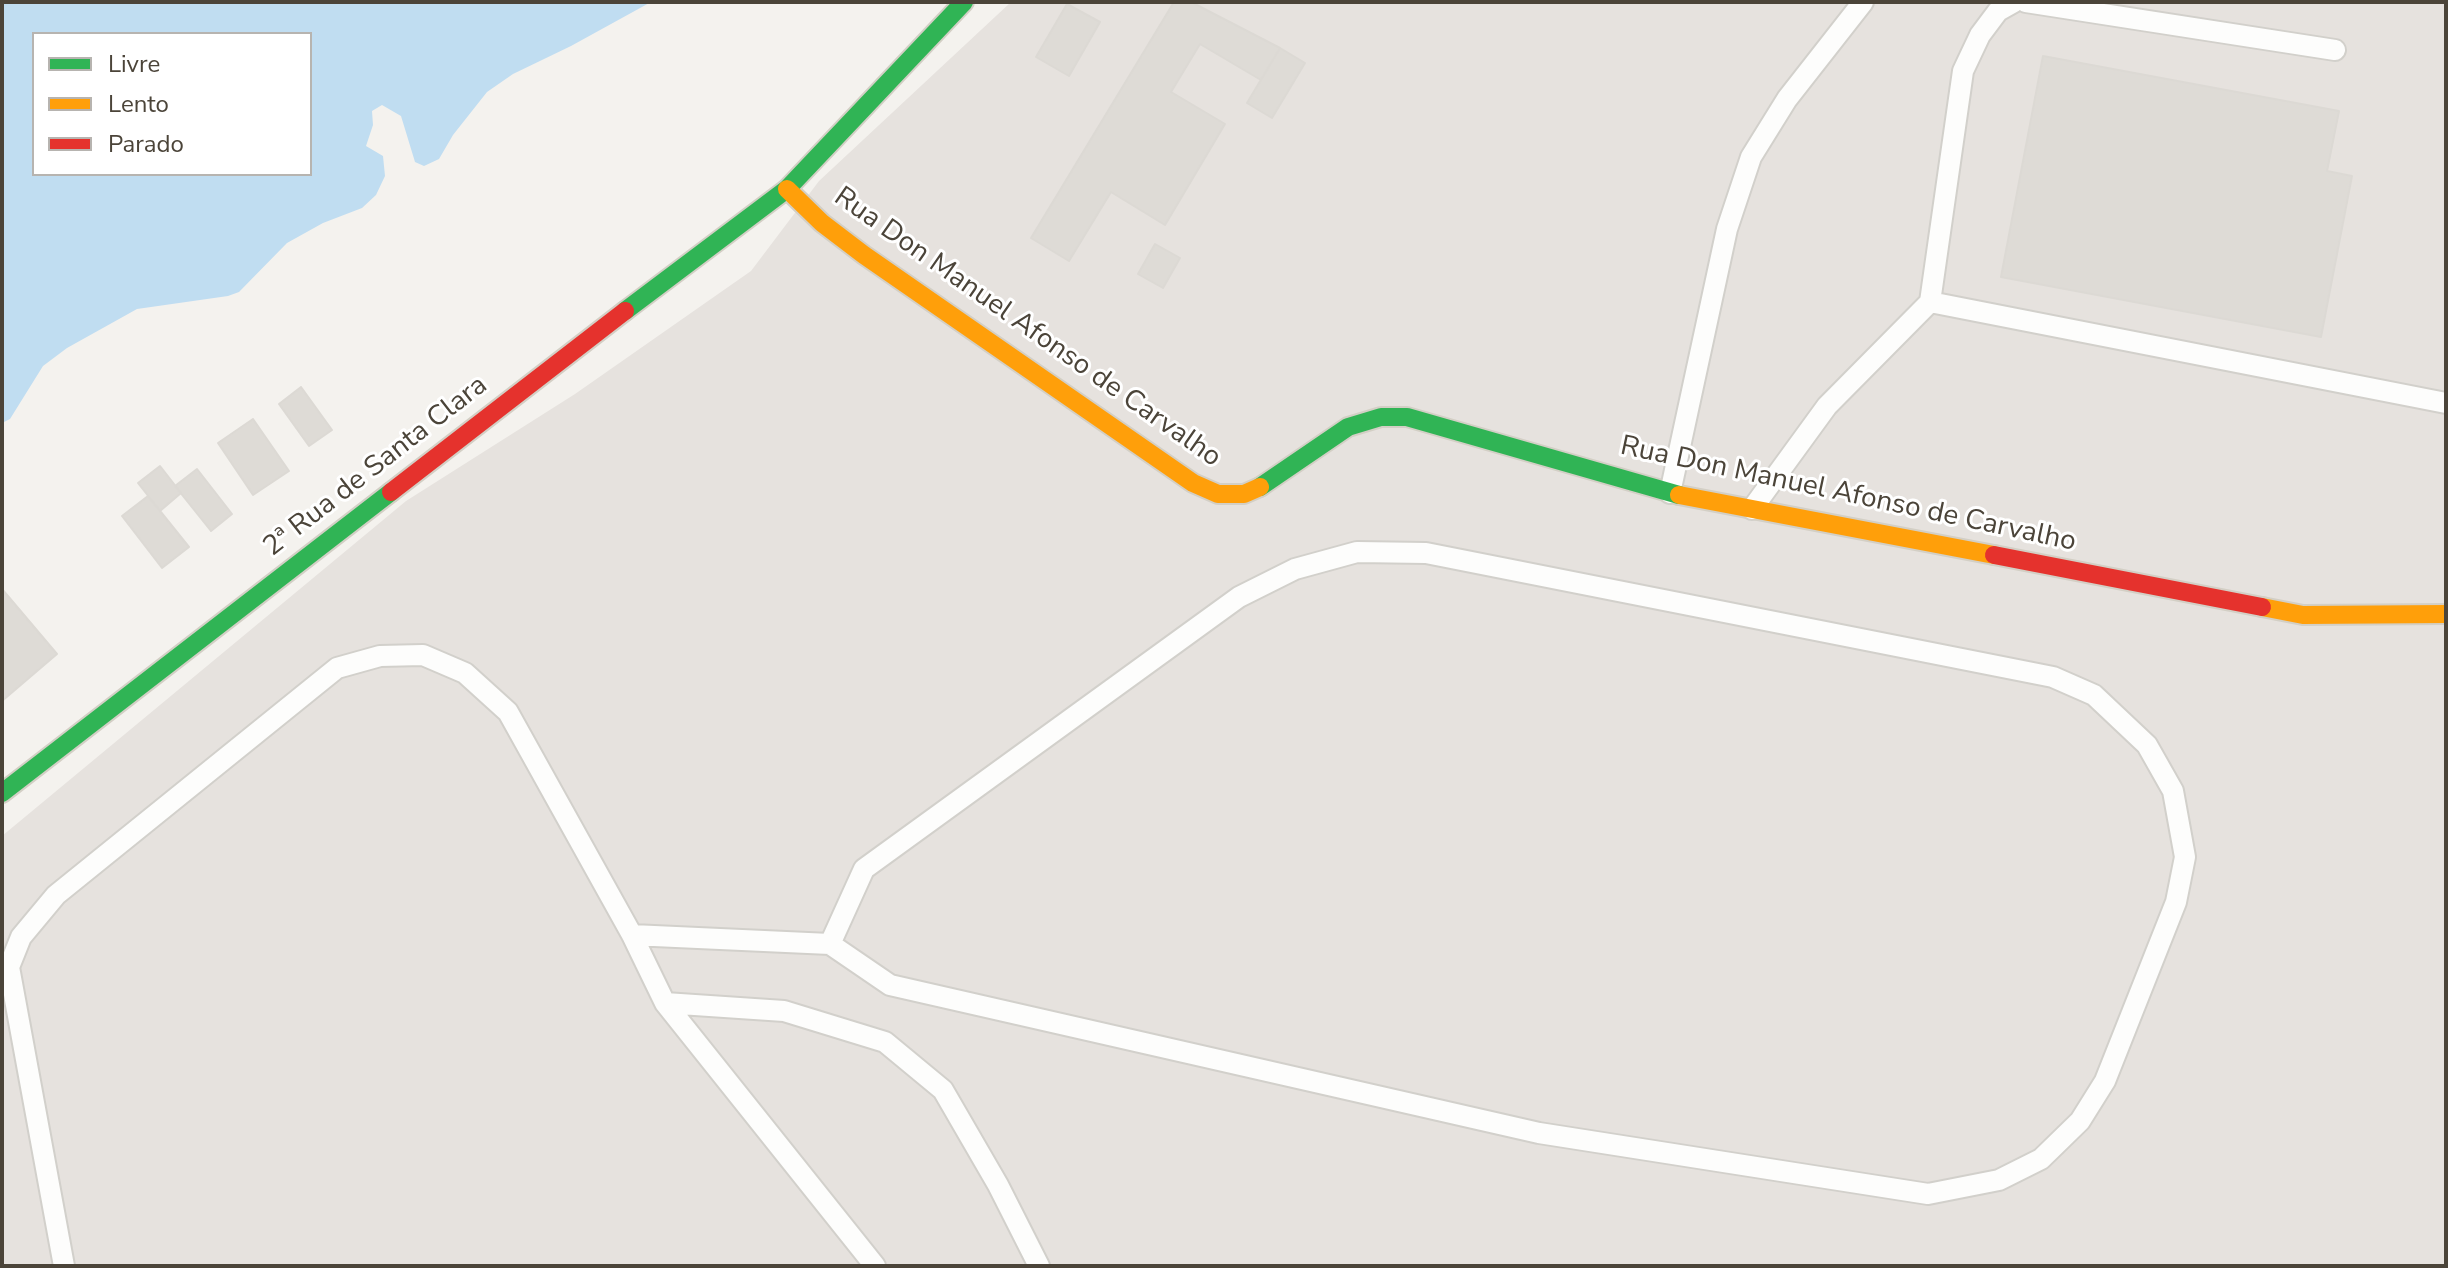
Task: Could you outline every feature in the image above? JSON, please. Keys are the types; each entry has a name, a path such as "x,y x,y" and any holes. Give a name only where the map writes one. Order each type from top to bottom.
{"street":[{"name":"2ª Rua de Santa Clara","path":"2,793 576,348 787,189 964,2"},
{"name":"Rua Don Manuel Afonso de Carvalho","path":"787,189 822,223 864,255 1193,483 1218,494 1244,494 1268,484 1348,427 1381,417 1407,417 1670,493 2303,615 2446,614"}],"lane":[{"path":"1670,493 1727,229 1751,157 1787,99 1863,2"},
{"path":"1752,509 1827,406 1930,302 1963,71 1980,35 1998,11 2014,2"},
{"path":"2026,2 2335,50"},
{"path":"1930,302 2446,403"},
{"path":"632,935 830,944 890,985 1492,1123 1554,1136 1928,1194 1999,1180 2041,1159 2080,1121 2105,1081 2176,902 2185,857 2173,791 2147,745 2094,695 2053,677 1426,553 1357,552 1295,569 1239,597 876,859 864,869 830,944"},
{"path":"64,1266 9,967 21,937 56,895 337,668 380,656 423,655 465,673 508,712 632,935 665,1003 875,1266"},
{"path":"665,1003 784,1011 885,1042 943,1090 998,1185 1039,1266"}],"shaded area":[{"path":"1011,2 2446,2 2446,1266 2,1266 2,836 406,501 575,394 751,271 819,181"}],"water":[{"path":"2,2 651,2 513,74 487,92 453,135 439,159 424,166 415,162 401,116 382,105 372,111 373,125 366,146 383,156 385,176 376,195 362,208 323,223 287,243 239,292 137,309 67,348 43,366 10,419 2,423"}],"building":[{"path":"1174,2 1191,2 1280,48 1261,80 1200,44 1171,92 1225,124 1165,225 1111,192 1069,261 1031,238"},
{"path":"1067,4 1100,22 1069,76 1036,57"},
{"path":"1280,48 1305,63 1272,118 1247,103"},
{"path":"2043,56 2339,111 2327,171 2352,176 2321,337 2001,277"},
{"path":"1155,244 1180,258 1163,288 1138,274"},
{"path":"301,387 332,430 309,446 279,404"},
{"path":"253,419 289,471 253,495 218,443"},
{"path":"160,466 181,493 160,511 138,483"},
{"path":"197,469 232,514 211,531 175,486"},
{"path":"148,496 189,547 162,568 122,516"},
{"path":"2,589 57,654 2,701"}],"traffic: fast":[{"path":"625,311 787,189 964,2"},
{"path":"1260,487 1348,427 1381,417 1407,417 1679,495"},
{"path":"2,793 391,492"}],"traffic: slow":[{"path":"787,189 822,223 864,255 1193,483 1218,494 1244,494 1260,487"},
{"path":"1679,495 1994,555"},
{"path":"2262,607 2303,615 2446,614"}],"traffic: jam":[{"path":"391,492 625,311"},
{"path":"1994,555 2262,607"}]}
